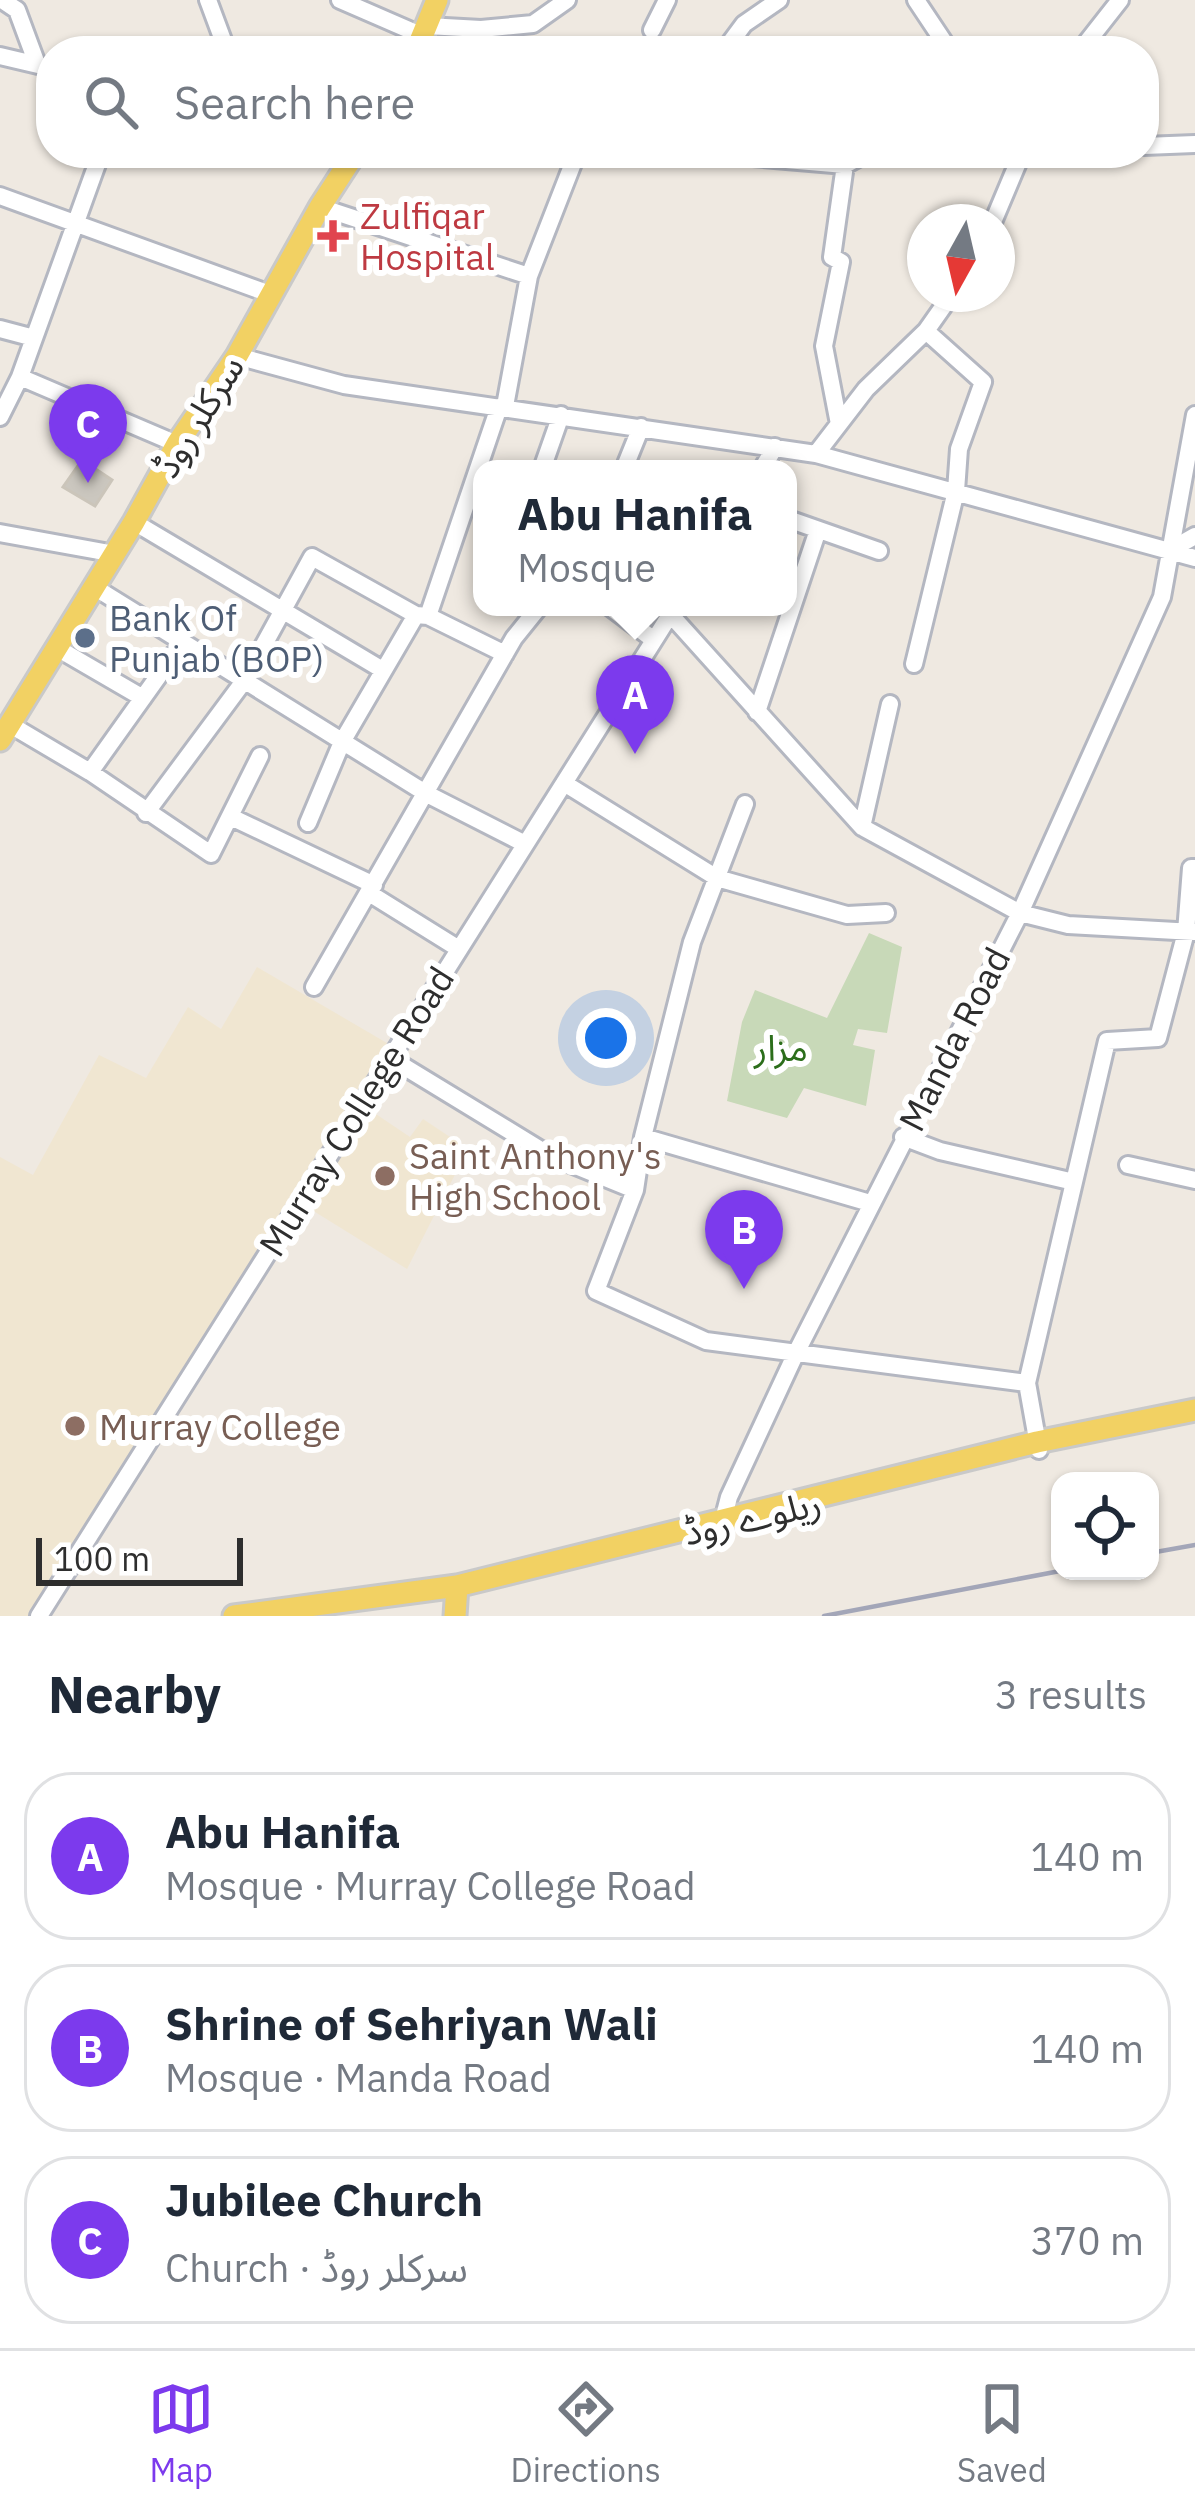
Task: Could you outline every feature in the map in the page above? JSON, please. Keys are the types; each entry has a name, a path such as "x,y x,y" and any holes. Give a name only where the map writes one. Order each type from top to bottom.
{"main road":[{"path":"423,36 437,0"},
{"name":"سرکلر روڈ","path":"5,732 177,444 237,356 346,168"},
{"name":"ریلوے روڈ","path":"309,1616 457,1586 1038,1446 1195,1414"},
{"path":"234,1616 457,1586 457,1616"},
{"path":"327,1616 353,1608"}],"street":[{"path":"2,0 16,10 36,50"},
{"path":"208,0 221,36"},
{"path":"340,0 418,36"},
{"path":"434,36 533,24 568,0"},
{"path":"652,30 667,0"},
{"path":"916,0 940,36"},
{"path":"1092,36 1120,0"},
{"path":"735,36 773,2"},
{"path":"1,62 36,65"},
{"path":"1159,145 1195,144"},
{"path":"0,417 20,376 95,168"},
{"path":"481,460 502,406 529,276 571,168"},
{"path":"839,424 824,346 841,262 832,257 845,168"},
{"path":"1001,204 1016,168"},
{"path":"0,196 270,294"},
{"path":"320,206 529,276"},
{"path":"816,454 866,389 939,312"},
{"path":"0,329 34,338"},
{"path":"914,664 956,491 959,449 983,382 926,331"},
{"path":"237,356 344,385 816,454 1195,557"},
{"path":"20,376 177,444"},
{"path":"545,460 561,415"},
{"name":"Manda Road","path":"723,1522 729,1497 795,1355 1020,913 1162,596 1195,415"},
{"path":"628,460 641,427"},
{"path":"768,460 776,447"},
{"path":"308,824 342,742 381,669 422,615 473,482"},
{"path":"134,522 381,669"},
{"path":"797,522 879,551"},
{"path":"797,593 818,530"},
{"path":"0,533 115,554"},
{"path":"1172,549 1195,536"},
{"path":"146,813 244,681 312,557 505,654"},
{"path":"94,587 427,794 525,844"},
{"path":"314,987 505,654 532,616"},
{"path":"622,616 654,640"},
{"name":"Murray College Road","path":"39,1616 669,616"},
{"path":"678,616 862,827 1020,913 1068,926 1190,932"},
{"path":"757,712 789,616"},
{"path":"90,772 182,643"},
{"path":"57,648 143,698"},
{"path":"862,827 890,704"},
{"path":"5,732 90,772 211,854 260,756"},
{"path":"564,783 717,878 847,915 886,913"},
{"path":"745,804 692,942 634,1190 596,1292 706,1340 1027,1383"},
{"path":"231,817 371,889 459,949"},
{"path":"1038,1446 1027,1383 1107,1041 1158,1038 1190,932 1191,868 1195,868"},
{"path":"390,1058 549,1155 634,1190"},
{"path":"643,1137 870,1203"},
{"path":"903,1138 1074,1182"},
{"path":"1128,1166 1195,1180"}],"shaded area":[{"name":"Murray College","path":"257,967 392,1046 29,1616 0,1616 0,1157 33,1175 99,1055 146,1078 188,1007 221,1029"},
{"name":"Saint Anthony's High School","path":"361,1104 410,1137 423,1119 468,1149 407,1269 299,1202"}],"green space":[{"name":"مزار","path":"869,933 902,947 887,1033 858,1029 853,1045 875,1050 866,1106 804,1088 787,1118 727,1101 742,1022 755,990 827,1018"}],"building":[{"path":"82,460 112,480 95,506 63,487"}],"railway":[{"path":"1159,1551 1195,1545"},
{"path":"824,1616 1051,1573"}],"place":[{"name":"Zulfiqar Hospital","path":"333,236"},
{"name":"Jubilee Church","path":"88,483"},
{"name":"Bank Of Punjab (BOP)","path":"85,638"},
{"name":"Abu Hanifa","path":"635,754"},
{"name":"Saint Anthony's High School","path":"385,1176"},
{"name":"Shrine of Sehriyan Wali","path":"744,1289"},
{"name":"Murray College","path":"75,1426"}]}
